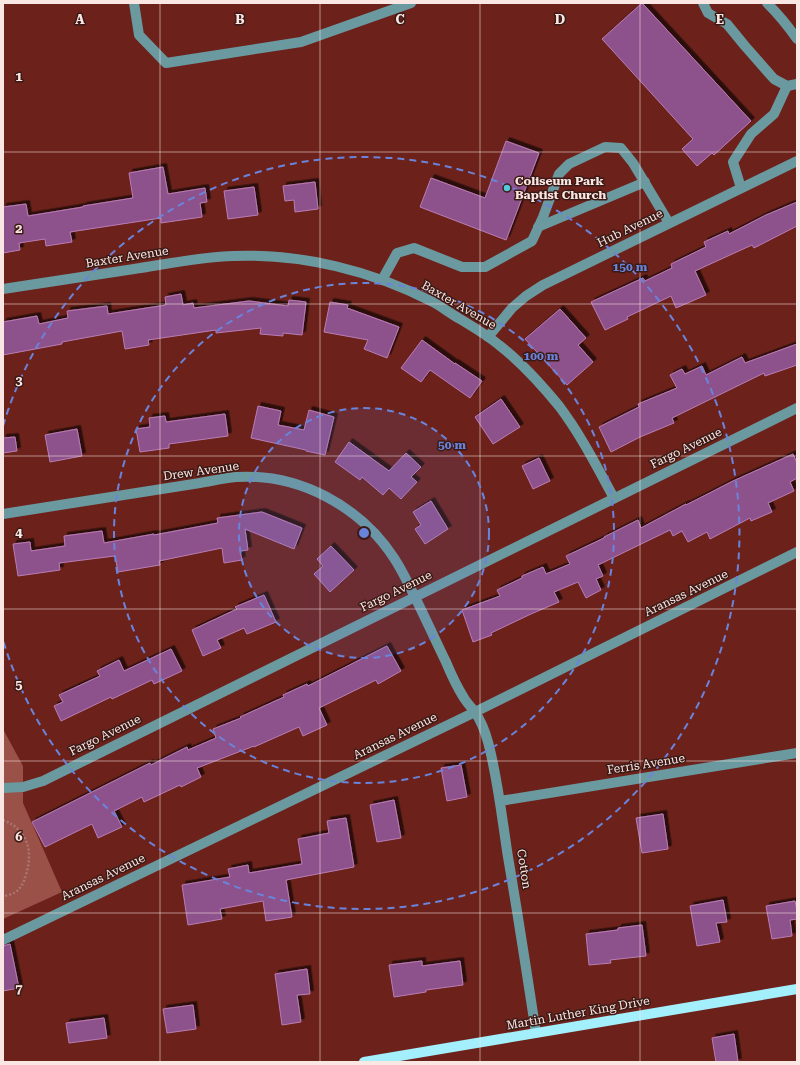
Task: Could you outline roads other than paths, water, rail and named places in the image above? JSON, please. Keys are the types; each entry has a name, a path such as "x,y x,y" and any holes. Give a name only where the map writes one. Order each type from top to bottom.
{"main road":[{"name":"Martin Luther King Drive","path":"364,1062 797,989"}],"street":[{"path":"134,3 140,35 166,63 301,42 411,3"},
{"path":"703,3 708,13 727,24 774,79 792,85 774,114 751,134 733,162 741,188"},
{"path":"767,3 790,28 797,39"},
{"path":"382,280 397,253 414,248 462,267 485,267 532,241 559,174 569,164 605,148 620,148 633,163 669,223"},
{"name":"Hub Avenue","path":"488,337 512,308 542,285 797,161"},
{"path":"538,227 645,182"},
{"name":"Baxter Avenue","path":"3,289 192,260 233,256 275,257 316,262 382,280 434,303 488,337 531,375 559,407 586,447 614,498"},
{"name":"Fargo Avenue","path":"3,788 23,787 43,781 797,408"},
{"name":"Drew Avenue","path":"3,514 237,477 274,480 316,492 343,506 358,518 372,530 396,559 456,685 464,700 475,712"},
{"name":"Aransas Avenue","path":"3,940 475,712 797,552"},
{"name":"Cotton","path":"475,712 484,728 488,742 500,801 536,1033"},
{"name":"Ferris Avenue","path":"500,801 797,753"}],"place":[{"name":"Coliseum Park Baptist Church","path":"507,188"}]}
